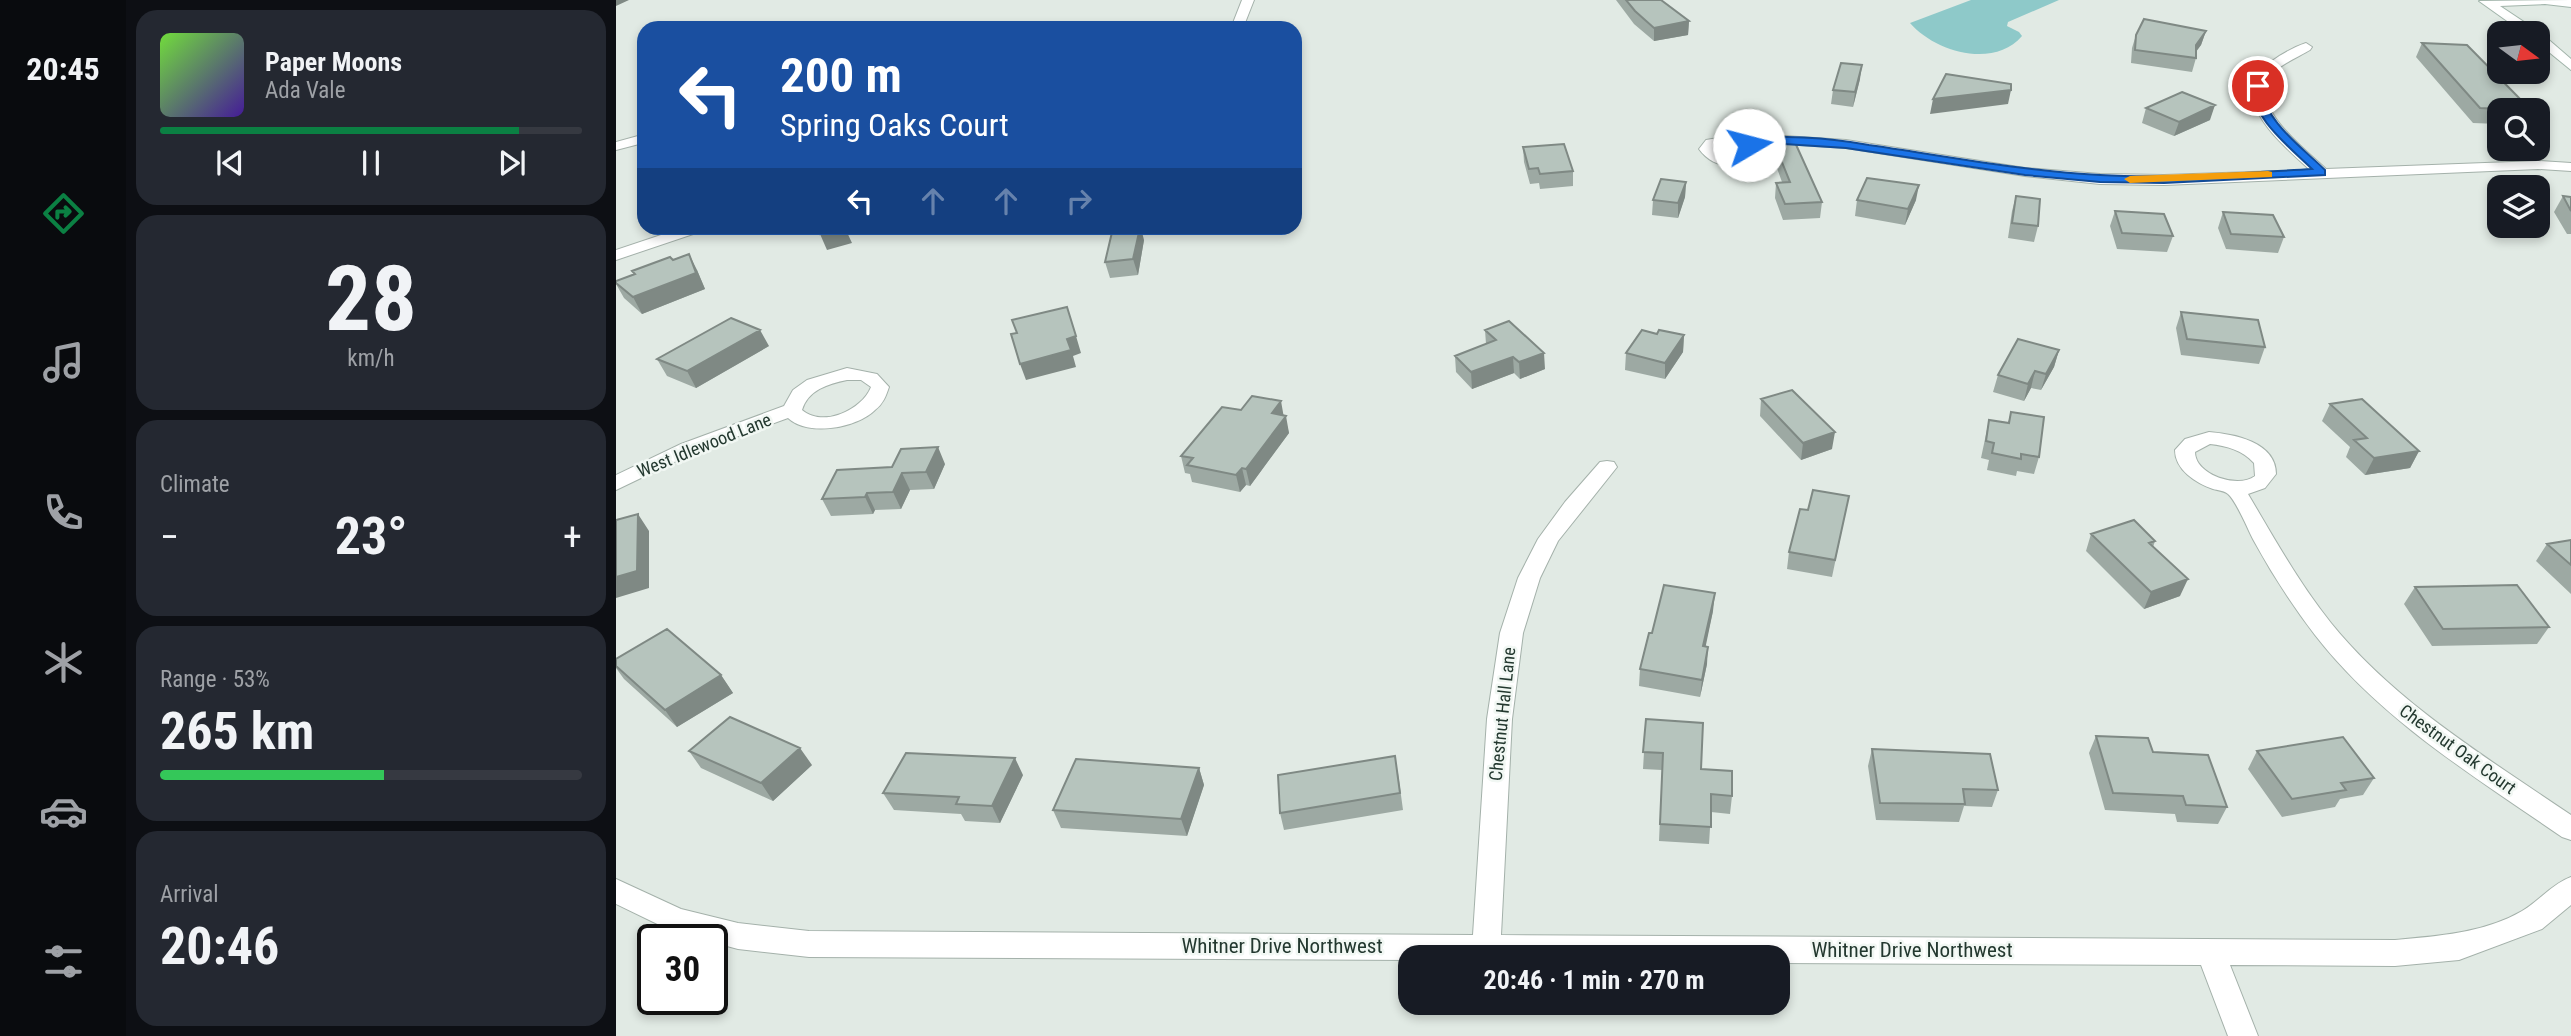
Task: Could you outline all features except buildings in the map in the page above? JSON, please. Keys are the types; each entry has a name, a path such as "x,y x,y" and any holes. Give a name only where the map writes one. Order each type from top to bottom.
{"street":[{"path":"1240,21 1248,0"},
{"path":"2486,2 2570,1"},
{"path":"2486,2 2514,21"},
{"path":"2306,47 2263,75 2257,97 2268,118 2321,172"},
{"path":"2550,48 2571,66"},
{"path":"616,146 637,140"},
{"path":"1749,145 1784,140 1846,144 2025,172 2100,179 2164,180 2321,172 2571,167"},
{"path":"616,255 675,235"},
{"name":"West Idlewood Lane","path":"616,483 688,448 792,410"},
{"name":"Chestnut Hall Lane","path":"1486,945 1501,687 1511,630 1541,552 1565,514 1607,467"},
{"name":"Chestnut Oak Court","path":"2235,488 2297,594 2325,631 2360,669 2401,708 2447,745 2571,829"},
{"name":"Whitner Drive Northwest","path":"1790,950 2395,953 2459,947 2532,920 2571,889"},
{"name":"Whitner Drive Northwest","path":"616,891 688,923 738,936 809,944 1398,947"},
{"path":"2211,952 2243,1036"}],"water":[{"path":"1971,0 2059,0 2008,22 2007,26 2022,36 2010,46 1996,52 1965,53 1949,49 1934,42 1910,23"}],"slow traffic":[{"path":"2130,179 2268,175"}],"route":[{"path":"1749,145 1784,140 1846,144 2025,172 2100,179 2164,180 2321,172 2260,108 2258,86"}]}
